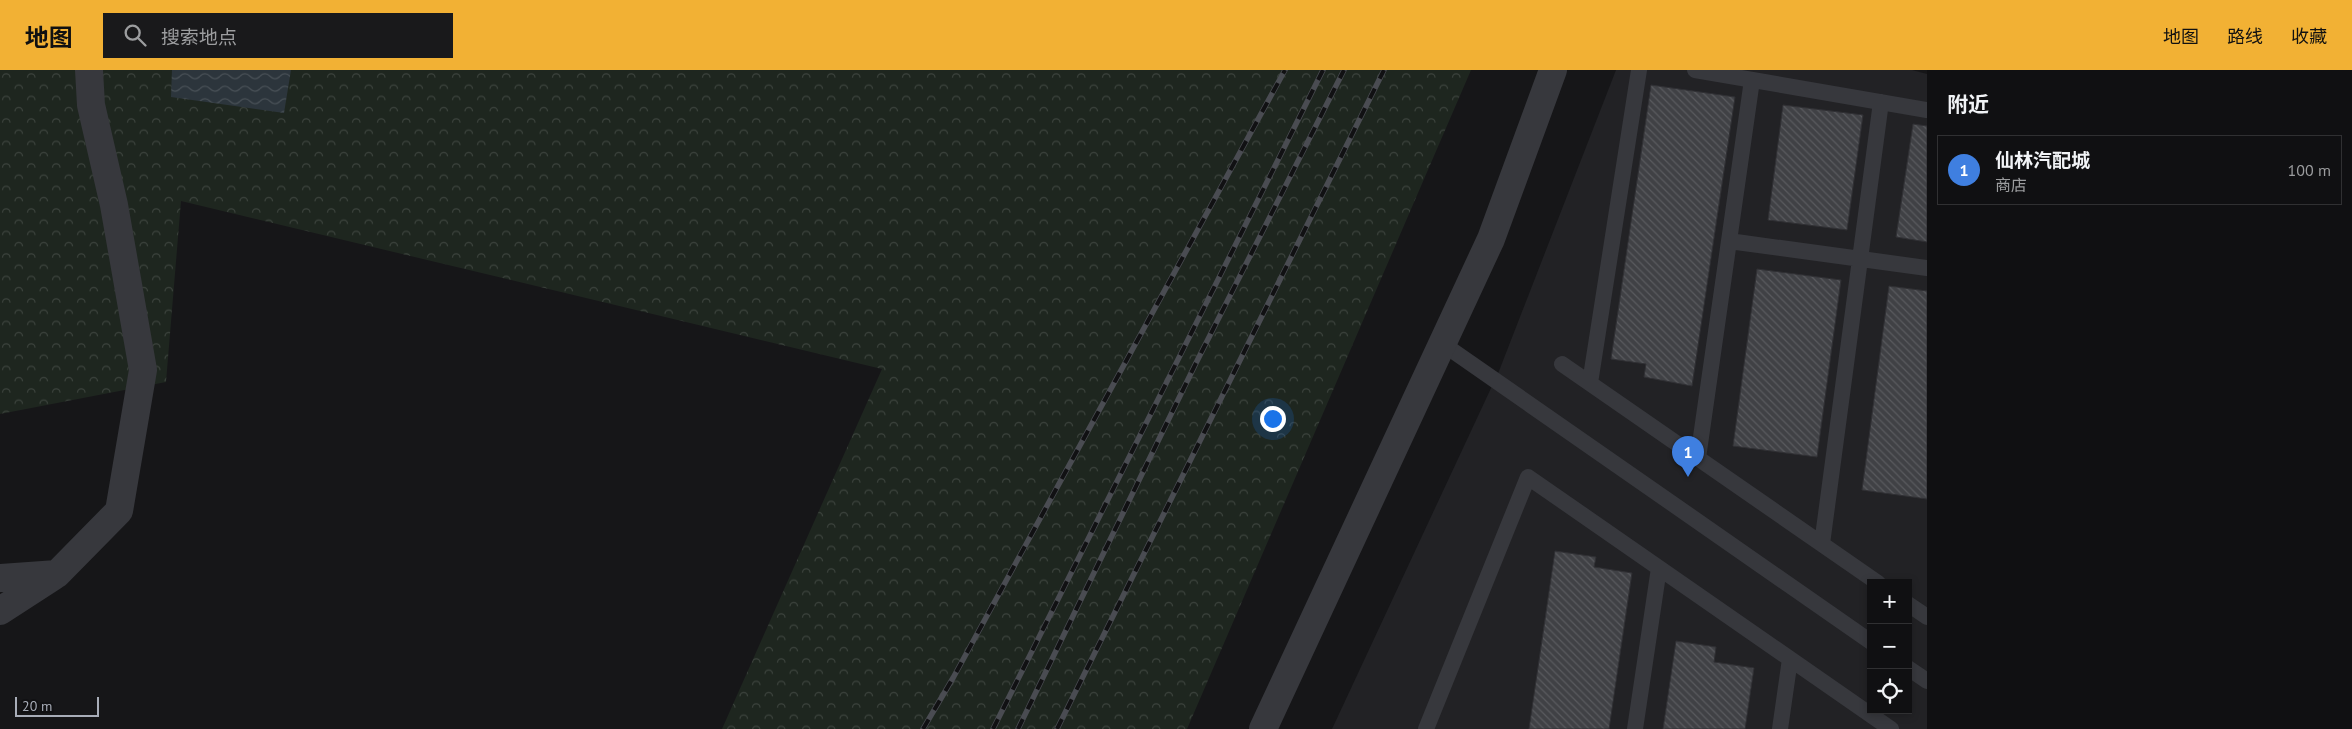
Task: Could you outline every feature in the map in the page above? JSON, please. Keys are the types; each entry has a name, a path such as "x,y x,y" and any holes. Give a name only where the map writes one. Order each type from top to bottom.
{"street":[{"path":"0,610 58,574 119,512 143,370 114,206 91,105 89,70"},
{"path":"1263,729 1490,239 1553,70"},
{"path":"0,578 58,574"}],"lane":[{"path":"1590,383 1639,70"},
{"path":"1695,70 1927,110"},
{"path":"1698,458 1752,80"},
{"path":"1822,544 1881,102"},
{"path":"1729,240 1927,268"},
{"path":"1442,344 1867,639"},
{"path":"1562,364 1872,579"},
{"path":"1426,729 1528,477 1891,729"},
{"path":"1635,729 1659,568"},
{"path":"1912,607 1927,617"},
{"path":"1780,729 1790,659"},
{"path":"1909,669 1927,681"}],"shaded area":[{"path":"1616,70 1912,70 1927,74 1927,729 1332,729 1499,371"}],"green space":[{"path":"0,70 1471,70 1187,729 722,729 882,369 181,201 166,382 0,414"}],"water":[{"path":"172,70 291,70 284,113 171,97"}],"building":[{"path":"1651,85 1735,97 1692,386 1644,377 1646,364 1611,359"},
{"path":"1783,105 1863,115 1847,230 1768,220"},
{"path":"1913,124 1927,126 1927,242 1896,237"},
{"path":"1757,269 1841,280 1817,457 1733,446"},
{"path":"1889,286 1927,291 1927,499 1862,490"},
{"path":"1555,551 1596,557 1594,567 1632,573 1609,729 1529,729"},
{"path":"1676,641 1716,647 1714,662 1754,668 1745,729 1663,729"}],"railway":[{"path":"923,729 953,678 1285,70"},
{"path":"993,729 1323,70"},
{"path":"1018,729 1196,363 1344,70"},
{"path":"1057,729 1384,70"}],"place":[{"name":"仙林汽配城","path":"1688,477"}]}
